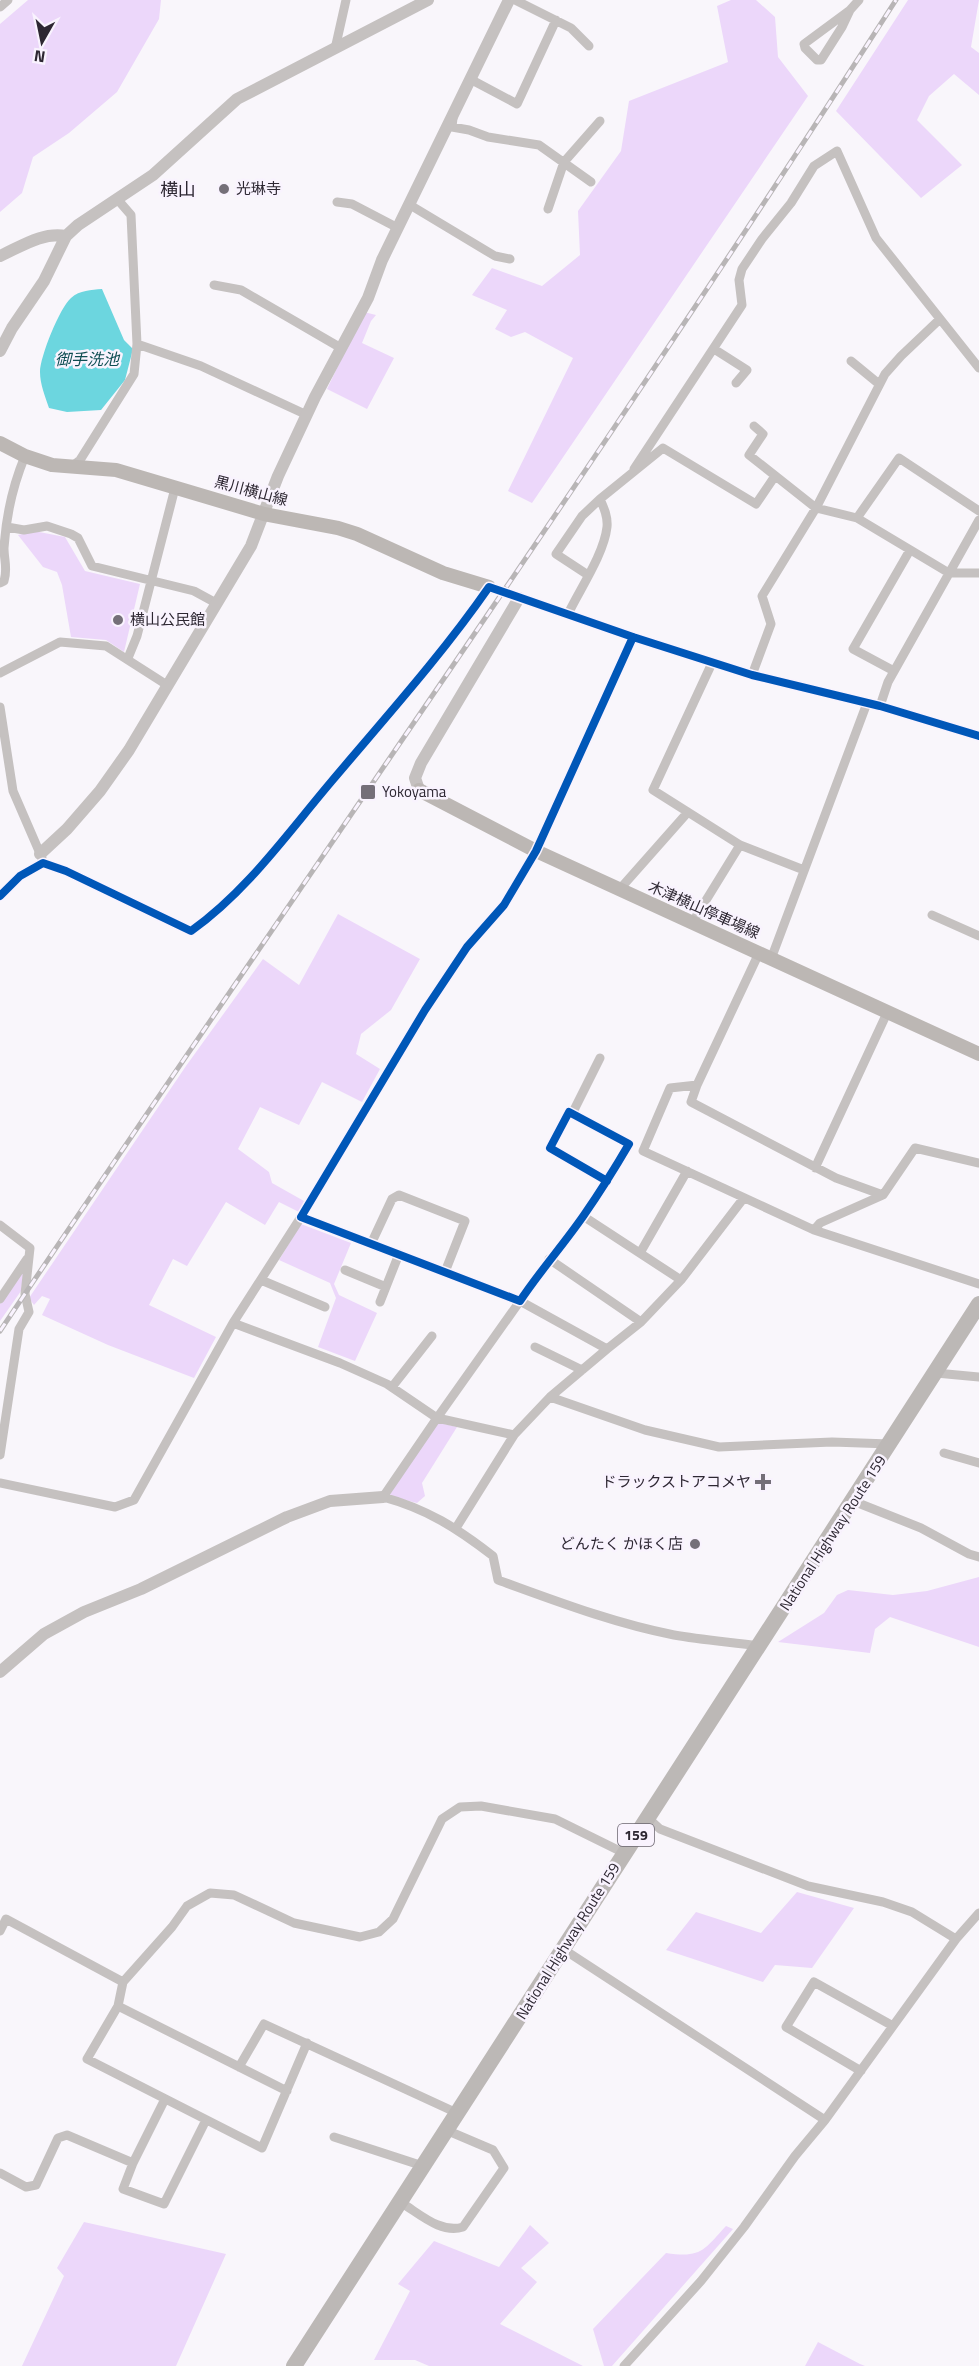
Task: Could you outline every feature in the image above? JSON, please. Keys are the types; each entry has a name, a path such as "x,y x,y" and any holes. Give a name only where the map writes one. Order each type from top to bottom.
{"highway":[{"name":"National Highway Route 159","path":"294,2366 979,1304"}],"main road":[{"name":"黒川横山線","path":"0,443 25,456 52,465 116,470 264,514 357,534 443,573 489,587"},
{"name":"木津横山停車場線","path":"419,790 536,852 979,1054"}],"street":[{"path":"0,7 8,0"},
{"path":"335,49 346,0"},
{"path":"0,351 12,328 44,281 66,236 78,225 153,175 237,99 428,0"},
{"path":"0,896 42,859 100,791 129,750 251,546 278,476 368,298 398,228 509,0"},
{"path":"515,0 571,28 589,46"},
{"path":"850,10 843,27 821,60 817,60 804,44 850,10 858,0"},
{"path":"470,79 517,104 556,20"},
{"path":"453,116 452,127 488,137 539,145 591,182"},
{"path":"548,209 564,162 600,121"},
{"path":"634,469 742,305 739,280 742,269 762,239 792,202 814,166 837,151 876,238 979,368"},
{"path":"71,467 80,460 134,374 137,344 130,215 118,200"},
{"path":"337,202 352,204 398,228"},
{"path":"410,205 495,256 510,259"},
{"path":"0,256 38,238 55,234 66,236"},
{"path":"214,285 241,290 341,348"},
{"path":"752,675 771,624 762,596 816,508 884,381 901,356 940,319"},
{"path":"137,344 201,366 307,415"},
{"path":"714,349 747,370 736,383"},
{"path":"851,361 884,381"},
{"path":"754,426 763,434 749,454 816,508 857,518 949,573 979,573"},
{"path":"588,575 556,554 582,516 634,469 663,448 756,504 775,476"},
{"path":"0,583 4,581 7,569 4,551 13,484 25,456"},
{"path":"857,518 899,458 979,511"},
{"path":"128,658 137,636 176,488"},
{"path":"568,614 601,548 607,526 607,515 600,499"},
{"path":"880,706 888,682 979,520"},
{"path":"7,527 24,530 47,526 71,534 78,538 92,566 194,591 216,603"},
{"path":"894,671 853,649 910,550"},
{"path":"0,707 13,791 42,859 191,931 217,912 282,842 433,663 489,587 712,663 880,706 979,736"},
{"path":"419,790 415,778 421,763 519,598"},
{"path":"0,1483 115,1507 134,1500 233,1323 301,1217 425,1010 467,947 504,905 536,852 633,637"},
{"path":"0,673 60,642 106,646 167,685"},
{"path":"712,663 653,790 740,845 804,870"},
{"path":"867,703 804,870 765,956 697,1085 691,1102 815,1168 883,1195"},
{"path":"619,890 688,812"},
{"path":"692,922 740,845"},
{"path":"932,915 979,938"},
{"path":"815,1168 887,1013"},
{"path":"572,1114 600,1058"},
{"path":"643,1151 670,1088 697,1085"},
{"path":"607,1181 550,1148 569,1112 643,1151 814,1230 979,1284"},
{"path":"383,1497 549,1259 584,1216 629,1144"},
{"path":"814,1230 820,1222 883,1195 915,1148 979,1163"},
{"path":"640,1253 687,1172"},
{"path":"372,1244 392,1199 399,1195 465,1221 445,1272"},
{"path":"456,1528 514,1436 550,1397 641,1322 681,1280 743,1199"},
{"path":"584,1216 681,1280"},
{"path":"301,1217 520,1301 607,1349"},
{"path":"0,1224 30,1248 25,1294 29,1312 19,1329 0,1455"},
{"path":"380,1302 399,1254"},
{"path":"0,1299 29,1257"},
{"path":"549,1259 641,1322"},
{"path":"345,1270 386,1287"},
{"path":"261,1280 325,1307"},
{"path":"233,1323 340,1363 392,1387 437,1418 514,1436"},
{"path":"392,1387 432,1336"},
{"path":"535,1347 582,1370"},
{"path":"936,1373 979,1377"},
{"path":"550,1397 645,1430 719,1447 832,1442 890,1444"},
{"path":"944,1453 979,1463"},
{"path":"0,1672 44,1634 84,1612 141,1589 287,1517 330,1501 383,1497 408,1504 456,1528 493,1556 498,1580 581,1611 639,1627 675,1635 760,1646"},
{"path":"853,1501 912,1524 979,1557"},
{"path":"307,2043 262,2148 87,2059 118,2006 123,1982 172,1927 187,1906 210,1893 234,1895 294,1923 360,1937 379,1932 393,1919 442,1819 460,1807 482,1806 555,1819 624,1853"},
{"path":"648,1818 660,1829 808,1886 883,1902 912,1912 956,1939"},
{"path":"624,2366 701,2281 744,2227 795,2156 825,2120 956,1939 979,1914"},
{"path":"0,1931 6,1919 123,1982"},
{"path":"563,1949 825,2120"},
{"path":"861,2071 786,2027 814,1982 893,2026"},
{"path":"118,2006 287,2091"},
{"path":"239,2067 264,2024 457,2114"},
{"path":"165,2099 133,2163 123,2189 164,2204 206,2120"},
{"path":"400,2202 437,2225 453,2230 463,2227 504,2168 493,2150 446,2130"},
{"path":"0,2173 26,2187 36,2185 58,2138 68,2135 133,2163"},
{"path":"333,2137 423,2166"}],"shaded area":[{"path":"28,0 161,0 159,19 117,92 69,133 33,157 22,193 0,212 0,24"},
{"path":"731,0 756,0 775,17 778,57 808,96 532,503 508,491 573,358 525,332 511,337 495,329 507,310 472,295 492,268 542,286 580,255 578,211 621,151 629,101 728,62 717,6"},
{"path":"908,0 979,0 971,47 979,53 979,95 954,74 929,96 917,120 962,165 921,198 836,111"},
{"path":"364,312 376,315 362,343 394,358 367,409 327,389"},
{"path":"34,531 65,537 85,571 140,584 124,652 106,640 71,637 62,585 57,572 43,567 18,535"},
{"path":"338,914 420,959 391,1010 361,1034 356,1054 380,1069 362,1102 322,1082 299,1125 260,1107 238,1149 269,1172 272,1183 304,1201 299,1212 279,1202 265,1225 226,1202 187,1266 173,1259 149,1305 216,1337 194,1378 108,1345 42,1315 50,1299 42,1296 34,1305 29,1298 186,1066 263,959 299,985"},
{"path":"301,1224 351,1243 334,1284 339,1295 377,1313 355,1361 318,1347 336,1298 330,1283 279,1260"},
{"path":"24,1268 21,1291 0,1321 0,1304"},
{"path":"436,1422 457,1427 422,1483 425,1496 417,1503 389,1496"},
{"path":"979,1577 979,1647 890,1617 875,1629 870,1653 778,1642 824,1613 837,1595 848,1590 893,1595 927,1591"},
{"path":"797,1892 854,1908 812,1968 775,1965 763,1982 666,1950 696,1912 761,1933"},
{"path":"84,2222 226,2254 176,2366 22,2366 64,2276 57,2268"},
{"path":"530,2225 549,2243 521,2268 537,2282 500,2324 583,2366 429,2366 415,2360 374,2360 410,2291 398,2284 434,2241 499,2267"},
{"path":"726,2226 733,2229 612,2366 604,2366 593,2329 666,2253 687,2254 700,2251"},
{"path":"818,2342 860,2364 865,2366 805,2366"}],"water":[{"name":"御手洗池","path":"102,289 124,340 133,349 125,380 101,410 67,412 49,408 40,372 43,355 56,321 74,295"}],"railway":[{"path":"0,1331 564,502 896,0"}],"cycle path":[{"path":"0,896 20,876 43,863 66,871 191,931 230,898 266,861 432,662 489,587 752,675 880,706 979,736"},
{"path":"607,1181 550,1148 569,1112 629,1144 607,1180 602,1189 596,1198 520,1301 301,1217 425,1010 467,947 504,905 536,851 633,637"}],"place":[{"name":"光琳寺","path":"224,189"},
{"name":"横山公民館","path":"118,620"},
{"name":"Yokoyama","path":"368,792"},
{"name":"ドラックストアコメヤ","path":"763,1482"},
{"name":"どんたく かほく店","path":"695,1544"}],"district":[{"name":"横山","path":"178,190"}]}
